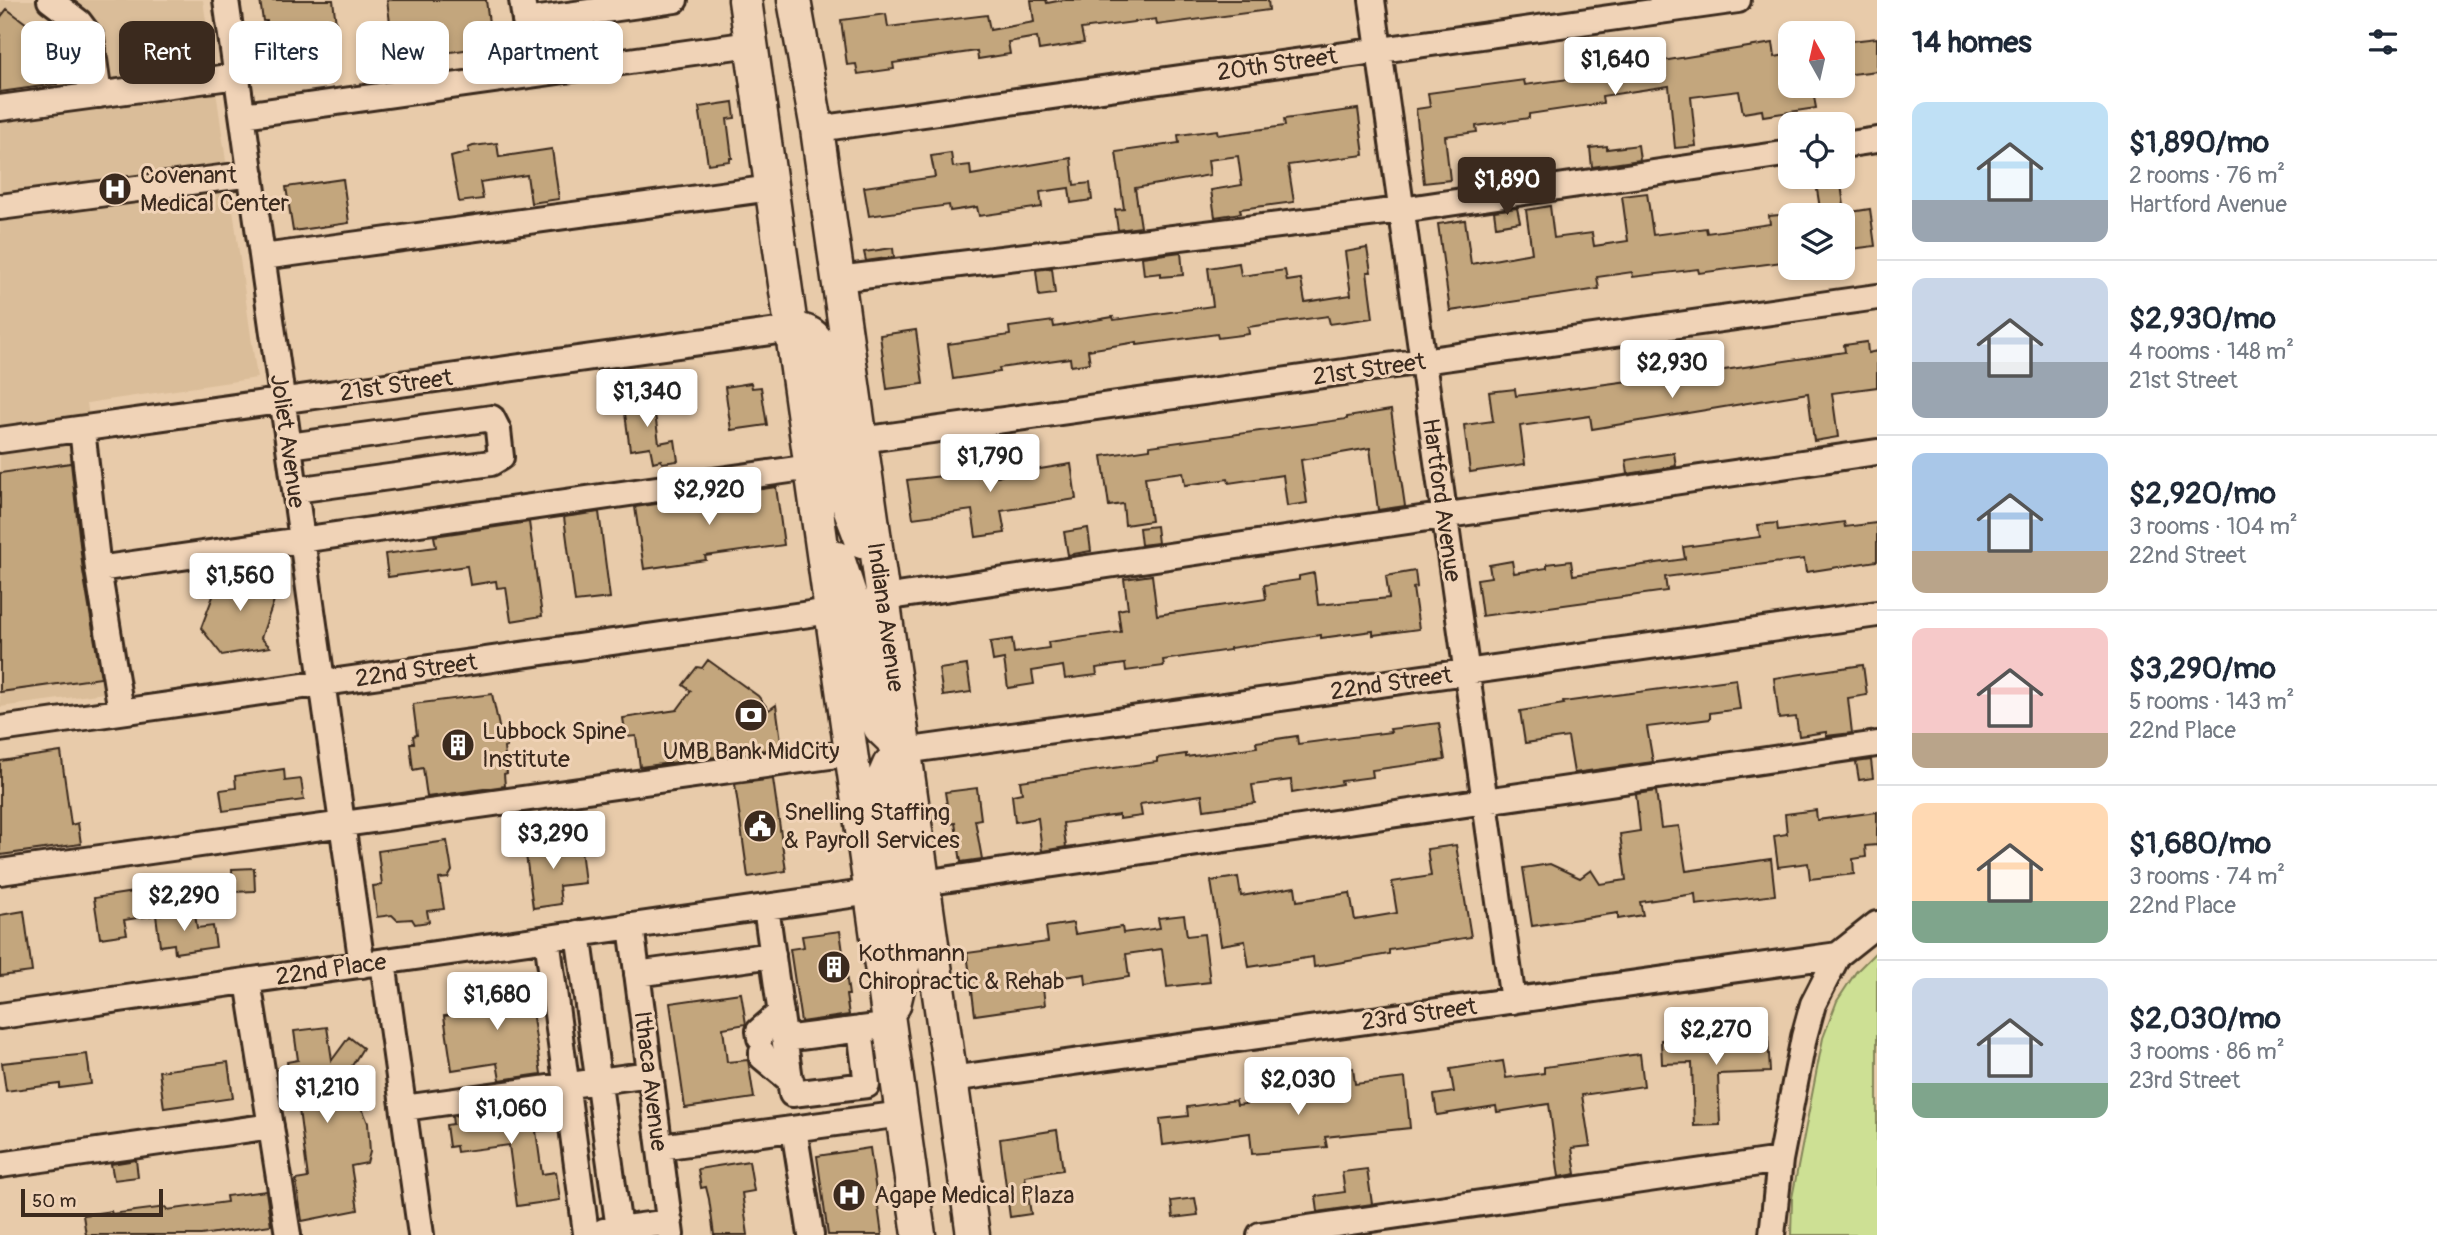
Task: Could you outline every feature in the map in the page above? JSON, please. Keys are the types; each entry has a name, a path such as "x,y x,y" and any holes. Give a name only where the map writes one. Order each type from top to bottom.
{"main road":[{"path":"745,0 871,892 875,1027 902,1114 919,1235"},
{"name":"Indiana Avenue","path":"794,0 817,129 973,1235"},
{"path":"792,329 806,330 817,341 825,373 834,452 847,503 882,595"},
{"path":"812,474 857,615 867,685 880,729 904,751 889,765 883,779 904,962 875,1027"},
{"path":"951,1079 954,1235"}],"street":[{"path":"50,0 79,22 91,37 99,95"},
{"name":"Joliet Avenue","path":"226,0 229,21"},
{"path":"524,10 675,0"},
{"name":"Hartford Avenue","path":"1372,0 1513,1001"},
{"name":"20th Street","path":"817,129 1738,0"},
{"path":"623,62 751,44"},
{"path":"0,108 229,77"},
{"name":"Joliet Avenue","path":"238,84 342,823 404,1108 421,1235"},
{"path":"243,115 468,84"},
{"path":"1855,144 1877,141"},
{"path":"838,279 1401,209 1778,155"},
{"path":"0,207 251,174"},
{"path":"262,257 772,188"},
{"name":"21st Street","path":"861,440 1877,297"},
{"name":"21st Street","path":"0,440 792,329"},
{"path":"289,446 492,418 498,430 501,457 491,463 295,490"},
{"path":"82,429 98,569 121,712"},
{"path":"882,595 1877,452"},
{"path":"98,569 302,539 812,474"},
{"name":"22nd Street","path":"0,729 831,611"},
{"name":"22nd Street","path":"904,751 1877,614"},
{"path":"923,883 1877,744"},
{"path":"0,872 851,753"},
{"name":"22nd Place","path":"0,1016 871,892"},
{"path":"766,908 781,1012 769,1043"},
{"path":"1772,1235 1772,1215 1780,1160 1812,1004 1838,955 1877,924"},
{"name":"Ithaca Avenue","path":"631,926 670,1228"},
{"path":"579,933 619,1229"},
{"path":"547,938 580,1234 619,1229 670,1228"},
{"path":"637,974 773,955"},
{"name":"23rd Street","path":"951,1079 1838,955"},
{"path":"248,981 288,1235"},
{"path":"875,1027 867,1084 792,1094 791,1081 769,1043 875,1027"},
{"path":"404,1108 650,1074"},
{"path":"660,1147 902,1114"},
{"path":"0,1165 271,1126"},
{"path":"794,1129 811,1235"},
{"path":"1261,1235 1780,1160"}],"shaded area":[{"name":"Covenant Medical Center","path":"0,0 203,0 206,21 119,21 119,84 215,84 257,378 87,403 127,690 0,707"}],"green space":[{"path":"1877,951 1877,1235 1791,1235 1792,1198 1823,1038 1837,1001 1856,972"}],"building":[{"path":"260,0 333,0 336,21 263,21"},
{"path":"387,0 486,0 489,21 463,21 463,50 449,52 449,21 390,21"},
{"path":"1031,0 1046,0 1047,3 1063,0 1268,0 1269,10 1157,25 1156,19 1081,29 1084,43 1039,50 1037,37 1008,42 1010,54 978,59 977,51 893,63 894,69 858,74 856,64 847,65 841,20 886,14 888,27 987,15 990,30 1034,22"},
{"path":"7,9 23,21 21,84 57,84 0,92 0,18"},
{"path":"1877,38 1877,71 1855,74 1855,41"},
{"path":"1773,43 1775,57 1778,56 1778,98 1814,98 1816,108 1763,116 1762,110 1743,113 1739,91 1691,97 1696,146 1675,148 1669,86 1602,96 1603,103 1529,114 1529,118 1476,126 1477,132 1445,136 1450,180 1424,183 1416,109 1430,107 1428,93 1524,80 1525,85 1613,73 1613,69"},
{"path":"733,102 735,118 727,119 732,158 730,161 708,164 699,107"},
{"path":"1358,109 1364,155 1288,165 1294,202 1240,209 1241,213 1215,217 1211,190 1242,185 1238,156 1208,160 1210,175 1135,188 1141,227 1118,230 1115,210 1124,209 1116,152 1179,143 1178,135 1217,130 1218,135 1285,126 1284,119"},
{"path":"497,143 499,157 552,149 559,199 531,203 527,175 480,182 483,199 459,202 451,157 469,152 468,148 473,146"},
{"path":"1638,145 1640,160 1592,167 1590,148"},
{"path":"951,153 953,167 970,165 971,175 1071,158 1074,185 1090,183 1092,200 1071,203 1069,188 1040,192 1042,207 979,216 977,207 950,211 949,205 869,216 864,187 935,177 931,156"},
{"path":"343,179 349,223 293,231 286,187"},
{"path":"1817,189 1842,189 1844,203 1819,203"},
{"path":"1647,193 1653,235 1706,228 1707,233 1770,224 1769,216 1778,215 1778,263 1699,273 1698,269 1633,277 1632,272 1597,277 1599,289 1450,311 1438,224 1465,220 1471,264 1532,253 1526,210 1550,206 1554,238 1592,233 1594,246 1628,241 1622,196"},
{"path":"1517,208 1520,222 1496,226 1494,211"},
{"path":"1870,209 1875,246 1855,248 1855,211"},
{"path":"893,248 894,257 866,261 864,252"},
{"path":"1367,248 1373,318 1330,324 1328,316 1248,327 1249,334 1218,338 1217,334 1137,345 1137,342 1088,350 1090,363 1071,366 1070,358 999,368 1000,372 953,379 948,344 1010,335 1009,327 1053,321 1054,327 1113,317 1114,320 1213,306 1208,268 1239,263 1241,276 1285,270 1287,281 1301,279 1305,302 1351,295 1345,252"},
{"path":"1181,252 1183,275 1144,275 1142,257"},
{"path":"1052,268 1055,294 1039,296 1036,270"},
{"path":"916,330 923,384 887,389 880,335"},
{"path":"1867,342 1868,353 1877,351 1877,387 1832,393 1838,437 1814,441 1808,393 1592,429 1590,416 1520,426 1525,464 1470,472 1464,425 1493,421 1489,392 1515,389 1516,396 1704,373 1845,352 1844,345"},
{"path":"751,383 752,388 761,387 767,425 731,430 725,387"},
{"path":"652,392 659,443 675,440 678,461 653,462 650,447 630,450 623,399"},
{"path":"1391,410 1405,506 1378,510 1370,448 1301,460 1307,503 1287,506 1283,475 1229,483 1228,479 1185,485 1183,472 1145,477 1151,521 1125,525 1123,504 1109,506 1102,456 1150,449 1150,446 1347,419"},
{"path":"1674,453 1676,466 1628,474 1626,460"},
{"path":"71,463 83,571 101,678 0,692 0,473"},
{"path":"1071,464 1076,499 1001,511 1005,533 976,537 972,510 913,518 907,480 996,470 997,476"},
{"path":"776,487 784,545 705,556 706,560 644,569 635,507"},
{"path":"599,512 610,598 575,602 564,517"},
{"path":"529,522 542,616 511,621 506,587 497,588 496,581 470,585 467,566 388,577 385,554 436,547 434,536"},
{"path":"1844,522 1845,527 1877,523 1877,561 1806,572 1804,559 1665,577 1667,591 1482,616 1477,579 1491,577 1489,565 1512,561 1514,573 1571,561 1573,575 1685,559 1683,547 1760,537 1758,525 1777,523 1778,531"},
{"path":"1156,526 1158,543 1141,545 1139,528"},
{"path":"1088,528 1091,551 1068,555 1064,532"},
{"path":"1415,571 1417,587 1413,588 1419,629 1373,635 1373,631 1321,638 1321,635 1163,660 1164,666 1126,671 1125,664 1096,668 1097,675 1065,679 1063,666 1032,671 1034,684 1008,688 1004,659 993,661 990,642 1012,639 1014,653 1049,648 1048,642 1121,632 1118,610 1128,608 1124,579 1152,575 1157,615 1266,599 1264,585 1299,580 1299,576 1314,573 1318,605 1389,598 1386,576"},
{"path":"254,572 266,573 278,589 261,638 270,647 222,655 201,628 220,578"},
{"name":"UMB Bank MidCity","path":"708,660 758,696 769,710 776,705 782,748 749,752 738,744 731,755 640,767 636,736 626,737 623,718 677,710 691,691 683,685 697,667 702,668"},
{"path":"967,665 971,692 943,696 939,669"},
{"path":"1863,665 1867,695 1848,698 1852,733 1826,736 1826,732 1799,736 1796,717 1779,719 1774,678"},
{"path":"1736,679 1740,709 1710,713 1710,719 1647,727 1653,762 1574,773 1568,737 1525,743 1520,711 1564,704 1563,702"},
{"name":"Lubbock Spine Institute","path":"492,694 500,731 505,731 505,786 427,797 423,768 413,770 410,743 414,743 413,736 417,735 413,704"},
{"path":"1439,723 1445,760 1372,770 1373,777 1341,781 1342,784 1292,793 1291,780 1252,785 1255,803 1204,810 1202,795 1140,804 1142,816 1119,819 1119,815 1063,823 1066,847 1042,851 1038,818 1015,822 1012,795 1022,793 1020,781 1157,762 1157,758 1186,754 1186,757 1257,747 1256,742 1297,736 1298,744"},
{"path":"61,752 71,825 78,823 81,844 0,855 0,761"},
{"path":"1871,760 1873,778 1859,780 1856,762"},
{"path":"284,769 285,781 301,779 304,800 223,811 220,790 236,788 235,776"},
{"name":"Snelling Staffing & Payroll Services","path":"773,779 786,871 748,877 735,784"},
{"path":"977,788 981,819 975,820 982,859 961,862 955,823 950,824 945,792"},
{"path":"1656,791 1661,828 1679,826 1686,871 1771,859 1775,895 1696,905 1695,894 1640,902 1643,915 1618,919 1618,913 1532,926 1523,868 1550,864 1580,878 1591,870 1600,884 1626,880 1620,834 1640,831 1636,794"},
{"path":"1816,810 1817,820 1877,812 1877,845 1865,846 1866,857 1853,859 1854,874 1810,879 1808,863 1778,867 1774,836 1787,834 1785,814"},
{"path":"447,841 452,871 448,878 439,879 444,909 427,911 429,922 415,924 412,919 397,920 392,915 377,917 373,886 382,885 378,851"},
{"path":"580,841 585,883 559,886 561,904 533,908 525,847"},
{"path":"1456,845 1471,937 1389,950 1389,954 1314,967 1313,957 1249,967 1245,941 1221,945 1211,881 1238,877 1241,896 1295,887 1297,901 1350,893 1355,920 1397,913 1392,882 1431,876 1427,849"},
{"path":"254,868 255,891 233,892 232,869"},
{"path":"147,890 151,916 124,920 127,934 100,938 94,898"},
{"path":"24,911 32,972 0,976 0,915"},
{"path":"181,912 181,915 195,914 197,928 213,926 216,947 175,953 174,944 160,946 156,915"},
{"path":"1184,915 1187,936 1204,934 1210,982 1167,987 1162,949 1126,954 1129,977 1086,984 1085,974 1042,980 1045,1005 975,1015 967,953 1048,942 1046,927 1073,923 1075,934 1122,927 1123,933 1160,928 1158,918"},
{"path":"840,931 849,995 846,995 849,1015 801,1022 790,949 804,947 802,936"},
{"path":"527,975 541,1074 500,1080 497,1063 452,1070 444,1016 490,1010 486,980"},
{"path":"741,993 746,1024 723,1028 727,1062 748,1060 754,1098 685,1108 670,1003"},
{"path":"327,1027 332,1060 349,1037 363,1048 342,1084 345,1105 358,1103 364,1113 368,1123 370,1152 367,1163 351,1166 358,1210 302,1221 296,1180 308,1178 298,1102 293,1103 287,1062 298,1060 294,1031"},
{"path":"1768,1036 1770,1072 1718,1074 1720,1125 1694,1126 1692,1063 1662,1064 1661,1040"},
{"path":"87,1054 91,1084 60,1088 60,1084 6,1091 2,1063"},
{"path":"1640,1054 1644,1086 1582,1095 1590,1146 1572,1148 1576,1174 1559,1177 1549,1104 1497,1112 1496,1106 1437,1115 1434,1095 1454,1092 1450,1069 1503,1061 1506,1078 1544,1073 1544,1067"},
{"path":"228,1062 233,1098 164,1108 159,1071"},
{"path":"1353,1068 1355,1084 1405,1078 1410,1128 1325,1137 1327,1147 1252,1154 1250,1133 1163,1145 1160,1119 1188,1116 1187,1107 1236,1100 1237,1105 1340,1092 1338,1069"},
{"path":"546,1103 550,1130 536,1131 542,1174 556,1172 560,1200 517,1206 509,1145 457,1152 456,1146 449,1147 446,1125 453,1124 452,1116"},
{"path":"1057,1130 1063,1170 1025,1176 1031,1214 1010,1217 1000,1139"},
{"name":"Agape Medical Plaza","path":"870,1148 882,1235 828,1235 817,1156"},
{"path":"136,1160 138,1177 114,1180 111,1164"},
{"path":"749,1161 754,1191 742,1193 748,1235 714,1235 709,1199 706,1187 701,1188 698,1169"},
{"path":"1367,1169 1372,1204 1318,1212 1316,1196 1345,1192 1342,1172"},
{"path":"266,1191 271,1225 201,1235 86,1235 83,1215 166,1207 167,1210 227,1202 226,1196"},
{"path":"1195,1198 1198,1215 1173,1218 1171,1201"}],"place":[{"name":"Covenant Medical Center","path":"115,189"},
{"name":"UMB Bank MidCity","path":"751,715"},
{"name":"Lubbock Spine Institute","path":"458,745"},
{"name":"Snelling Staffing & Payroll Services","path":"760,826"},
{"name":"Kothmann Chiropractic & Rehab","path":"834,967"},
{"name":"Agape Medical Plaza","path":"849,1195"}]}
